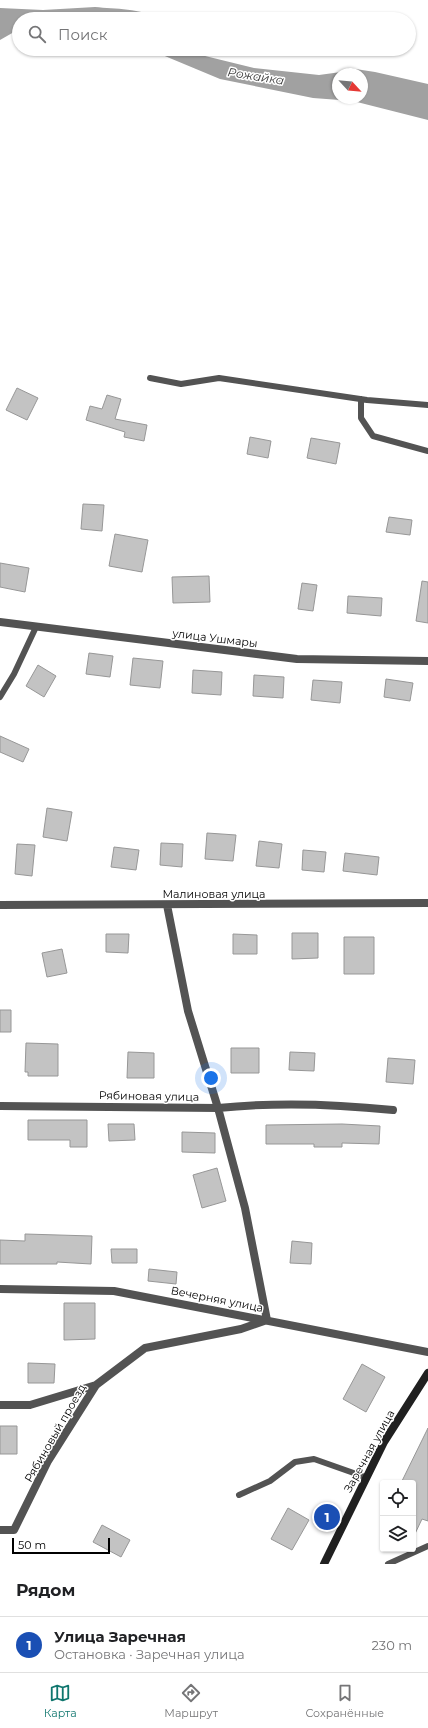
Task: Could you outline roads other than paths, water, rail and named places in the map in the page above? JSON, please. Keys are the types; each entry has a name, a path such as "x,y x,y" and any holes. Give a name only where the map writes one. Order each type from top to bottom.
{"main road":[{"name":"Заречная улица","path":"324,1564 365,1477 384,1442 428,1373"}],"street":[{"name":"улица Ушмары","path":"0,622 297,659 428,661"},
{"name":"Малиновая улица","path":"0,905 428,903"},
{"path":"167,905 188,1011 218,1108 245,1208 267,1320"},
{"name":"Рябиновая улица","path":"0,1106 218,1108 237,1106 341,1105 393,1110"},
{"name":"Вечерняя улица","path":"0,1289 114,1291 428,1352"},
{"name":"Рябиновый проезд","path":"0,1530 14,1530 48,1461 96,1385 146,1348 241,1328 267,1320"},
{"path":"0,1406 30,1405 96,1385"}],"lane":[{"path":"150,378 181,384 219,378 361,399 428,405"},
{"path":"361,399 361,418 373,436 428,451"},
{"path":"0,697 14,674 36,627"},
{"path":"239,1495 270,1482 295,1462 314,1459 365,1477"},
{"path":"388,1564 428,1546"}],"water":[{"path":"95,7 140,12 12,12 12,33 0,40 0,8 43,10"},
{"name":"Рожайка","path":"165,56 205,56 254,68 319,75 332,73 332,99 313,98 220,79"},
{"path":"368,71 428,84 428,120 365,104 368,104"}],"place":[{"name":"Улица Заречная","path":"327,1517"}]}
